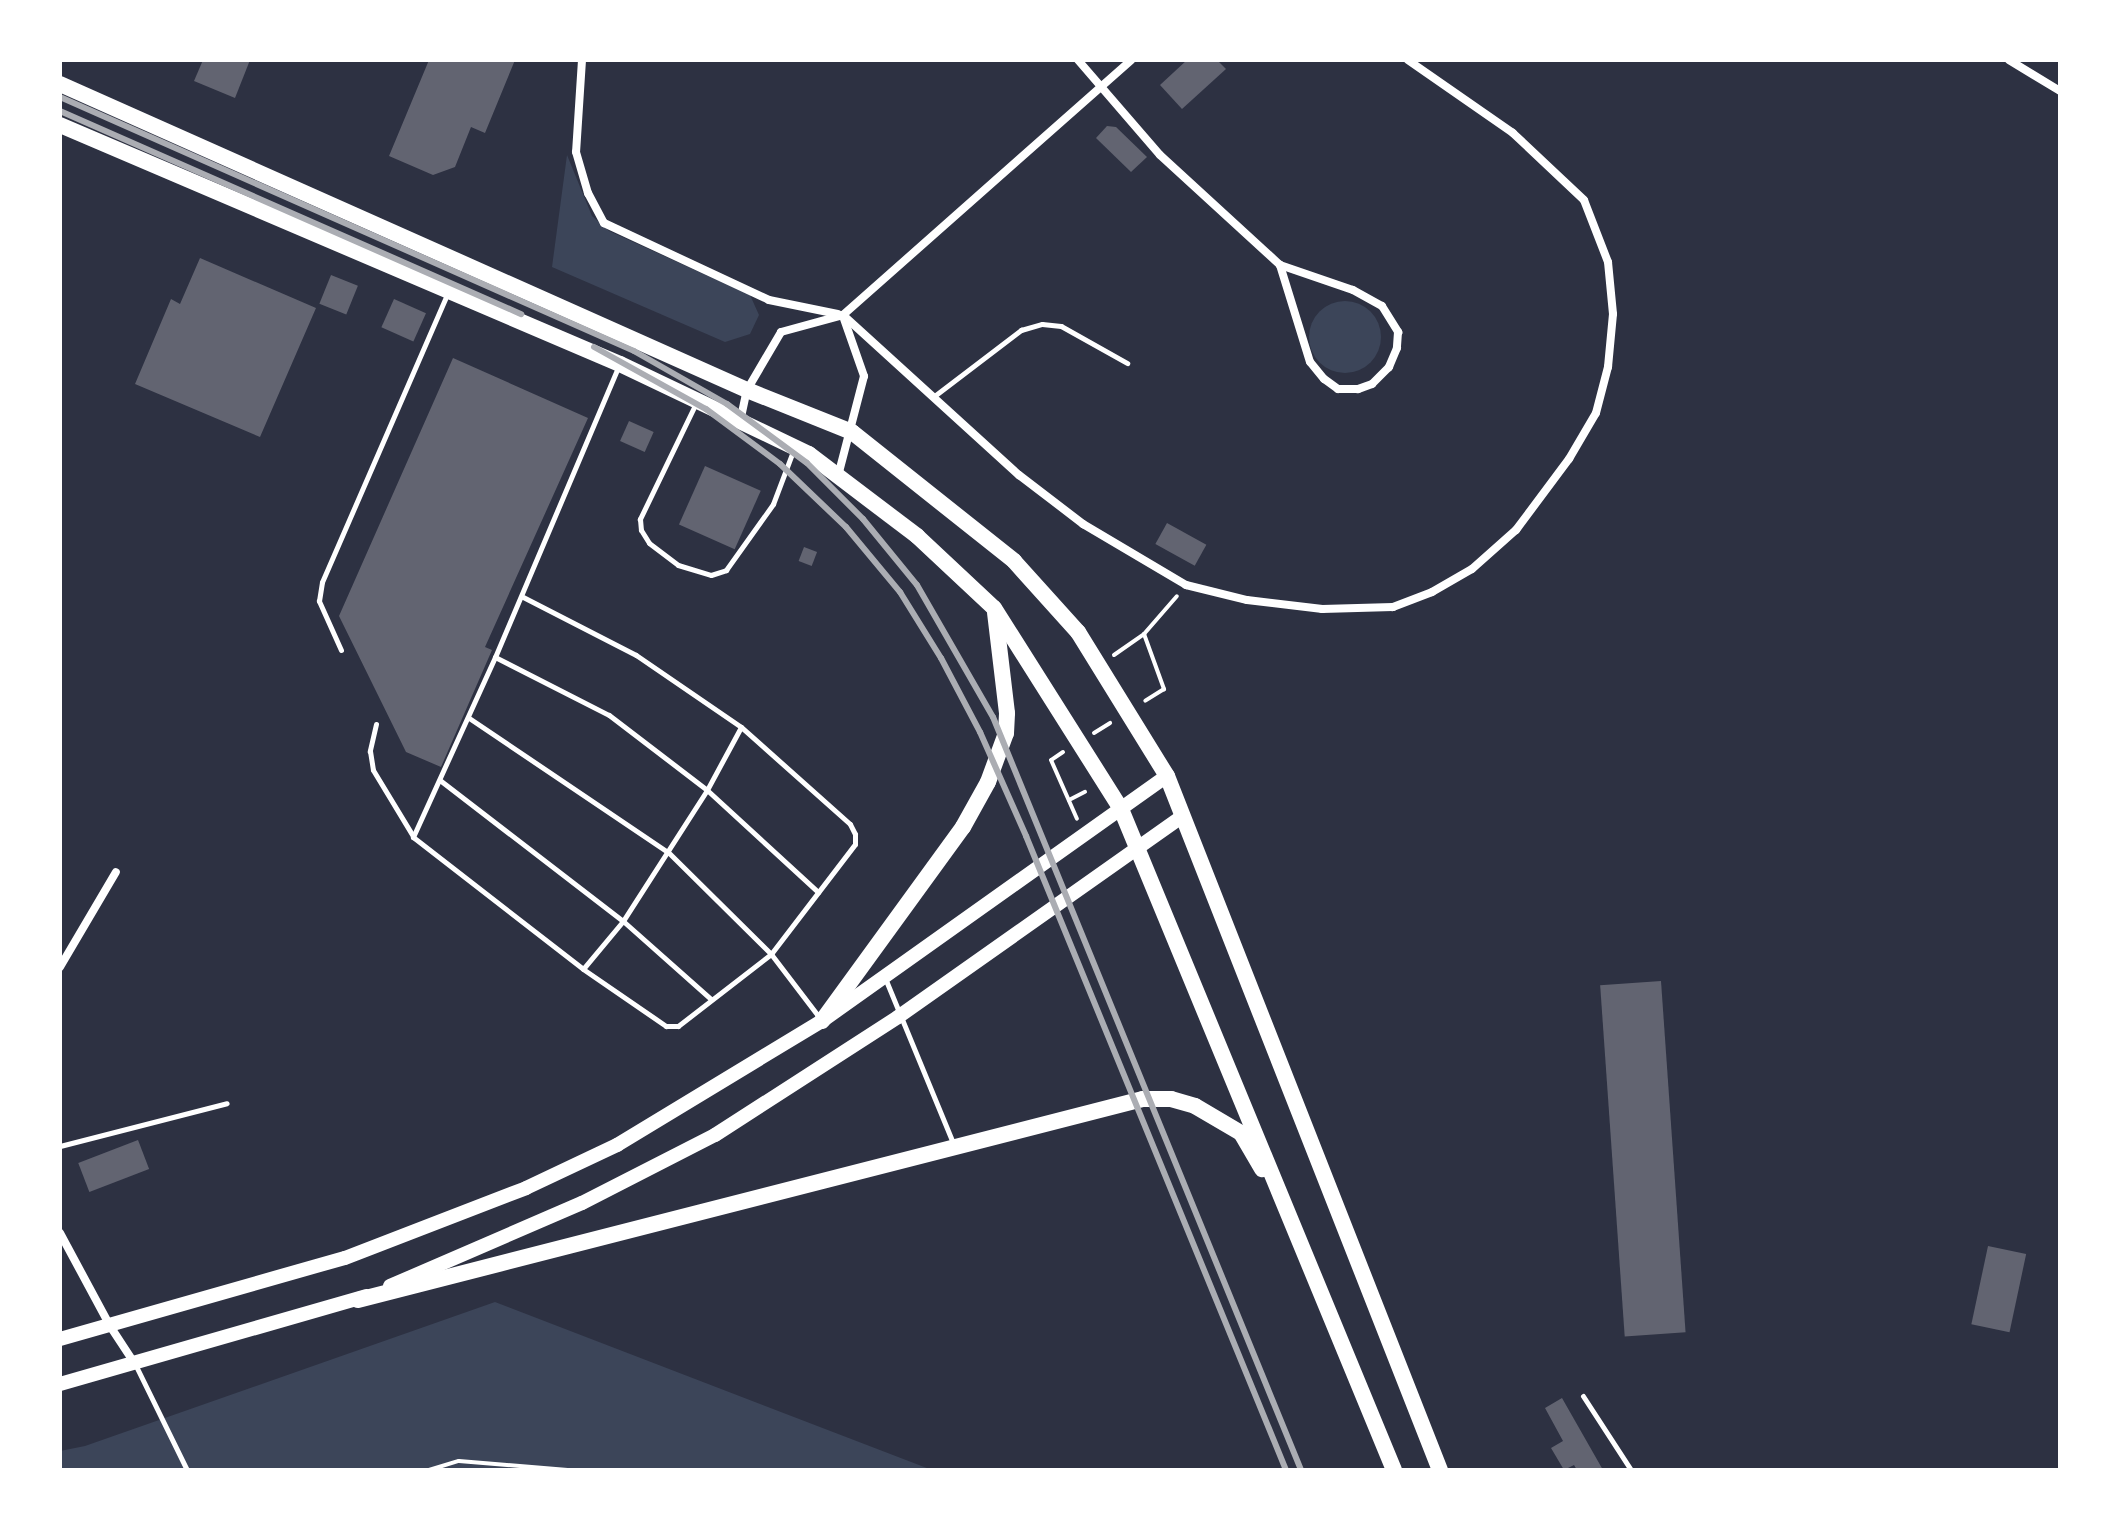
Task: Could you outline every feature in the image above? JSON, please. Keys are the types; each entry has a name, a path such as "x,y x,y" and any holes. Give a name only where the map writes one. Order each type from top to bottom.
{"main road":[{"path":"60,84 747,390 852,432 1014,561 1078,632 1167,776 1440,1470"},
{"path":"60,125 620,364 795,448 838,476 917,536 994,608 1121,809 1394,1470"},
{"path":"822,1021 963,827 988,782 1006,733 1007,713 994,608"},
{"path":"358,1300 1143,1099 1171,1099 1195,1106 1241,1133 1290,1215"}],"street":[{"path":"582,60 576,152 588,193 604,223 769,300 843,315 1019,475 1083,524 1186,585 1247,600 1322,609 1393,607 1432,592 1472,569 1516,530 1569,459 1596,413 1608,367 1613,314 1608,262 1584,200 1513,133 1408,60"},
{"path":"1078,60 1160,155 1280,265 1369,297 1393,318 1398,332 1397,348 1389,367 1372,384 1358,389 1338,389 1324,379 1310,362 1280,265"},
{"path":"740,422 747,390 781,332 843,315 1131,60"},
{"path":"2009,60 2060,91"},
{"path":"838,476 852,432 864,376 843,315"},
{"path":"60,1339 345,1258 526,1188 617,1145 822,1021 1167,776"},
{"path":"60,1384 358,1300 582,1203 715,1135 898,1017 1183,816"},
{"path":"60,967 116,872"},
{"path":"60,1233 110,1326 135,1364"}],"lane":[{"path":"341,650 319,601 322,582 448,293"},
{"path":"933,397 1021,330 1042,324 1061,326 1127,363"},
{"path":"413,837 523,597 620,364"},
{"path":"697,400 640,519 641,530 649,543 678,565 711,575 726,570 773,504 795,448"},
{"path":"376,724 370,751 373,770 413,837 583,969 666,1026 678,1026 771,954 855,844 855,834 850,824 741,727 636,655 523,597"},
{"path":"495,657 609,715 707,790 818,892"},
{"path":"469,718 668,852 771,954 822,1021"},
{"path":"583,969 623,921 707,790 741,727"},
{"path":"441,781 623,921 712,999"},
{"path":"884,977 898,1017 955,1147"},
{"path":"60,1146 227,1103"},
{"path":"135,1364 187,1470"},
{"path":"1583,1396 1631,1470"}],"path":[{"path":"1099,666 1144,634 1186,585"},
{"path":"1139,705 1164,689 1144,634"},
{"path":"1089,736 1114,721"},
{"path":"1069,800 1051,760 1076,744"},
{"path":"429,1470 459,1461 568,1470"}],"shaded area":[{"path":"567,155 592,216 609,231 750,295 759,315 750,334 725,342 552,267"},
{"path":"1345,301 1365,307 1375,317 1381,337 1375,357 1365,367 1345,373 1325,367 1315,357 1309,337 1315,317 1325,307"},
{"path":"495,1302 932,1470 60,1470 60,1451 85,1446"}],"building":[{"path":"203,60 250,60 235,98 194,81"},
{"path":"429,60 515,60 485,133 471,127 455,167 433,175 389,156"},
{"path":"1187,60 1217,60 1226,69 1182,109 1160,85"},
{"path":"1107,126 1116,127 1147,157 1131,172 1096,138"},
{"path":"200,258 316,308 260,437 135,384 171,299 180,304"},
{"path":"331,275 358,286 346,315 319,304"},
{"path":"394,299 426,313 413,342 381,327"},
{"path":"453,358 588,418 485,647 492,650 441,767 406,752 339,616"},
{"path":"629,421 654,432 645,452 620,441"},
{"path":"705,466 761,491 735,549 679,524"},
{"path":"1167,523 1206,545 1195,566 1155,544"},
{"path":"804,547 817,552 812,566 799,561"},
{"path":"1661,981 1686,1332 1625,1336 1600,985"},
{"path":"138,1140 149,1169 89,1192 78,1163"},
{"path":"1988,1246 2026,1254 2010,1332 1971,1324"},
{"path":"1562,1398 1603,1470 1577,1470 1574,1465 1564,1470 1551,1448 1563,1441 1545,1408"}],"railway":[{"path":"60,97 634,351 727,404 807,463 863,519 917,585 993,717 1301,1470"},
{"path":"60,111 521,314"},
{"path":"594,347 706,409 780,464 846,527 900,592 941,658 980,732 1026,836 1286,1470"}]}
